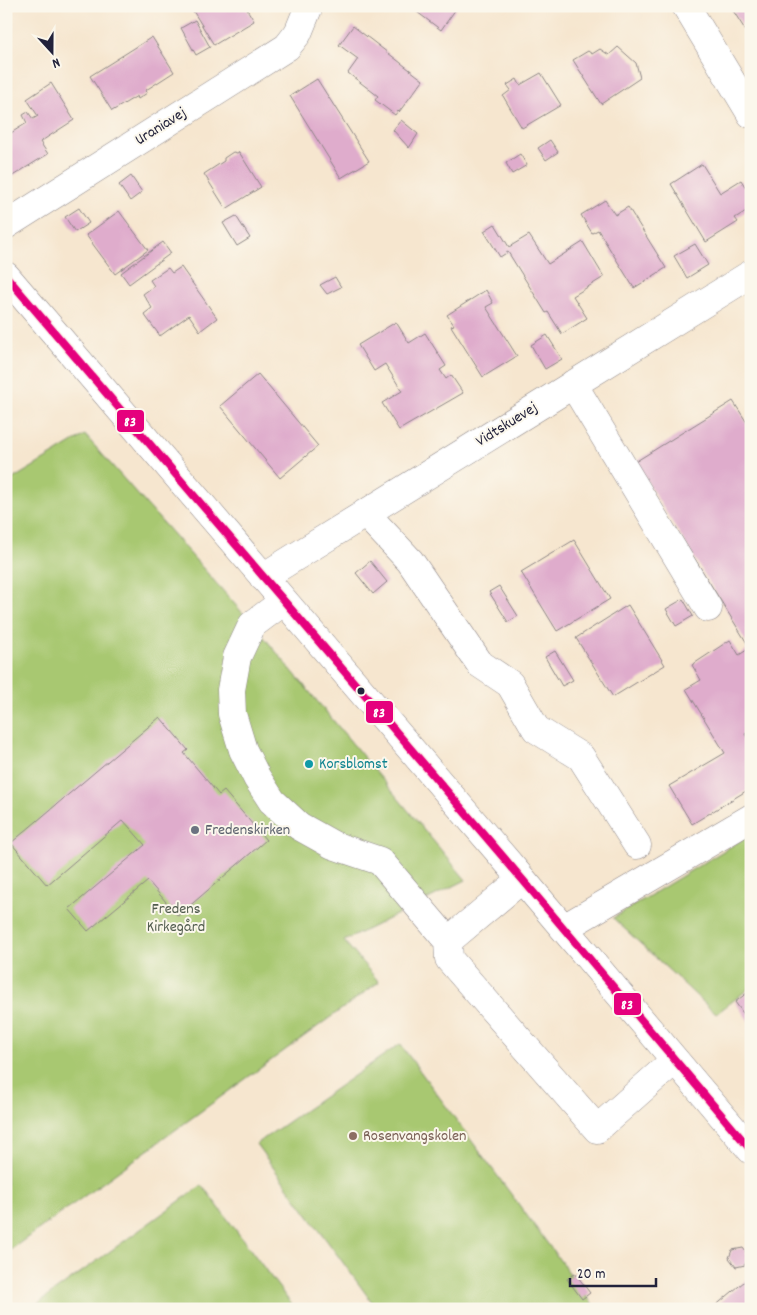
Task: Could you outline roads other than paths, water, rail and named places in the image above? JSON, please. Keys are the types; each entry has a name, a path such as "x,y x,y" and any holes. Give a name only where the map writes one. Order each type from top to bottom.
{"street":[{"path":"686,6 751,114"},
{"name":"Uraniavej","path":"6,225 287,47 298,33 307,12"},
{"name":"Vidtskuevej","path":"262,577 751,274"},
{"path":"6,276 564,928 751,1150"},
{"path":"573,384 708,608"},
{"path":"365,513 410,561 480,664 510,684 536,728 581,757 637,845"},
{"path":"284,602 252,625 237,656 231,690 232,714 243,750 256,778 272,801 299,826 332,845 380,861 448,941 449,959 597,1129 675,1060"},
{"path":"564,928 751,818"},
{"path":"448,941 522,879"}],"place":[{"name":"Korsblomst","path":"309,764"},
{"name":"Fredenskirken","path":"195,830"},
{"name":"Rosenvangskolen","path":"353,1136"}],"park label":[{"name":"Fredens Kirkegård","path":"176,918"}]}
